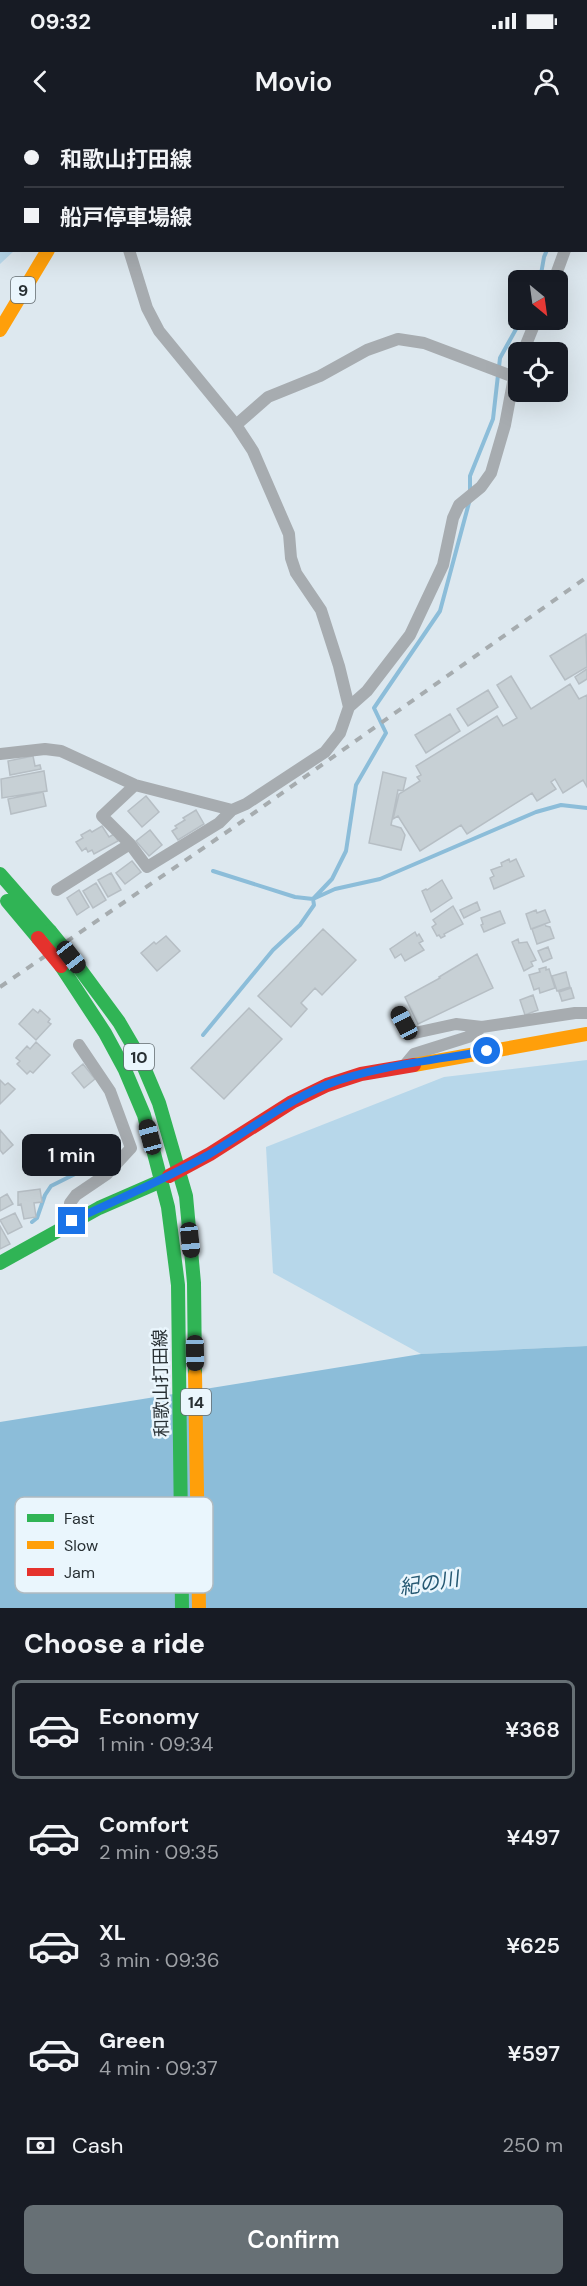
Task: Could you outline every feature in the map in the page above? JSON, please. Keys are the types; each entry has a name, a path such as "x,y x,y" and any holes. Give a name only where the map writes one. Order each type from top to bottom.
{"main road":[{"name":"9","path":"0,330 47,252"},
{"name":"10","path":"0,874 44,934 118,1022 140,1058 159,1103 179,1170"},
{"name":"10","path":"0,892 44,934"},
{"name":"10","path":"66,961 125,1070 144,1115 161,1180"},
{"path":"0,1263 72,1221 132,1191 161,1180 210,1154 292,1102 327,1085 361,1074 587,1034"},
{"name":"和歌山打田線","path":"179,1170 186,1196 194,1283 197,1497"},
{"name":"和歌山打田線","path":"161,1180 168,1207 178,1285 181,1497"},
{"name":"和歌山打田線","path":"182,1593 182,1608"},
{"name":"和歌山打田線","path":"199,1593 199,1608"}],"street":[{"path":"130,252 147,308 159,331 236,425 253,451 289,534 291,558 296,573 321,610 349,707"},
{"path":"557,270 562,252"},
{"path":"236,425 268,398 320,376 382,343 398,339 424,343 508,375"},
{"path":"135,785 102,816 130,844 147,867 219,823 232,810 246,804 325,752 340,733 349,707 367,691 410,634 443,565 453,518 459,505 481,487 492,473 509,402"},
{"path":"0,754 45,749 61,751 135,785 232,810"},
{"path":"57,890 130,844"},
{"path":"398,1012 410,1034 456,1024 482,1027 587,1013"},
{"path":"404,1066 414,1054 468,1038 482,1027"},
{"path":"72,1221 70,1203 76,1195 107,1174 130,1148 110,1091 79,1045"}],"shaded area":[{"path":"0,252 13,252 0,264"},
{"path":"587,1060 587,1346 421,1354 273,1273 266,1147 444,1077"}],"water":[{"name":"紀の川","path":"587,1346 587,1608 0,1608 0,1422 421,1354"}],"building":[{"path":"586,634 587,667 565,680 550,656"},
{"path":"587,669 587,679 579,684 575,677"},
{"path":"511,676 531,709 570,684 579,699 587,695 587,787 583,780 563,793 555,779 551,782 556,789 537,801 532,793 467,834 461,825 420,851 398,816 393,819 399,794 420,781 417,777 421,775 416,766 497,716 503,726 517,718 497,685"},
{"path":"488,690 498,707 468,726 457,709"},
{"path":"450,714 460,731 426,753 415,735"},
{"path":"33,756 35,766 40,765 41,769 10,775 8,761"},
{"path":"44,771 47,791 2,798 1,779"},
{"path":"383,772 406,778 403,791 398,790 391,825 401,828 405,835 401,850 369,843"},
{"path":"43,792 46,806 11,814 8,799"},
{"path":"146,796 159,812 142,827 128,811"},
{"path":"196,810 204,824 178,840 172,831 177,828 175,826"},
{"path":"102,826 109,837 114,834 118,841 94,854 92,850 88,852 86,848 82,851 76,842 83,838 81,835"},
{"path":"150,830 162,845 149,856 136,841"},
{"path":"509,859 510,862 516,859 524,876 494,889 490,878 494,876 491,870 502,866 501,863"},
{"path":"132,861 141,872 125,884 116,873"},
{"path":"111,873 121,890 108,897 98,880"},
{"path":"442,880 452,898 431,912 422,891"},
{"path":"96,883 106,900 93,908 83,891"},
{"path":"79,890 89,907 77,915 67,898"},
{"path":"477,902 480,910 464,918 460,910"},
{"path":"453,906 463,924 441,938 437,936 432,927 436,924 433,920"},
{"path":"536,910 537,913 545,910 550,922 531,929 526,914"},
{"path":"500,911 505,923 484,932 481,918"},
{"path":"545,924 550,927 554,938 537,944 532,929"},
{"path":"323,929 356,960 322,995 315,988 301,1003 307,1009 291,1027 258,996"},
{"path":"415,932 423,941 419,943 424,950 405,961 401,954 395,958 390,949"},
{"path":"166,936 180,951 157,971 141,953"},
{"path":"518,939 519,943 527,942 536,960 531,962 533,966 524,971 512,942"},
{"path":"548,947 552,958 543,962 538,951"},
{"path":"477,954 493,988 418,1024 405,997"},
{"path":"546,967 546,970 549,969 555,988 540,993 539,988 534,990 529,975 540,972 539,969"},
{"path":"566,972 570,987 557,991 552,976"},
{"path":"571,988 574,998 562,1001 559,992"},
{"path":"533,995 538,1010 525,1015 520,1000"},
{"path":"249,1008 282,1039 224,1099 191,1068"},
{"path":"33,1009 38,1013 40,1010 50,1019 48,1022 51,1024 36,1040 19,1024"},
{"path":"36,1042 50,1055 33,1073 30,1071 27,1074 17,1064 20,1061 16,1058 27,1046 30,1049"},
{"path":"83,1064 95,1079 84,1088 72,1073"},
{"path":"0,1080 15,1089 0,1104"},
{"path":"0,1130 13,1145 3,1154 0,1150"},
{"path":"40,1189 42,1202 34,1203 36,1217 24,1219 21,1204 18,1205 18,1192"},
{"path":"7,1194 13,1204 0,1211 0,1198"},
{"path":"15,1213 22,1227 8,1234 0,1220"},
{"path":"0,1226 10,1244 0,1249"}],"waterway":[{"path":"542,270 546,252"},
{"path":"499,367 500,358 515,330"},
{"path":"470,492 470,476 493,419 498,375"},
{"path":"203,1035 273,950 300,925 314,905 313,899 332,879 346,851 356,785 386,733 374,708 440,611 470,499"},
{"path":"213,871 295,897 313,899 335,889 380,879 536,812 561,805 587,808"},
{"path":"32,1222 37,1218 45,1195 51,1186 77,1173 114,1138"}],"railway":[{"path":"0,987 237,825 587,577"}],"traffic: fast":[{"path":"0,874 50,931"},
{"path":"7,901 38,938"},
{"path":"50,931 71,957"},
{"path":"71,957 119,1022 140,1058 159,1103 186,1196 194,1283 195,1374"},
{"path":"61,966 105,1033 125,1070 144,1115 168,1207 178,1285 181,1497"},
{"path":"0,1263 99,1208 161,1181"},
{"path":"182,1593 182,1608"}],"traffic: slow":[{"path":"0,330 47,252"},
{"path":"414,1065 587,1034"},
{"path":"195,1374 197,1497"},
{"path":"199,1593 199,1608"}],"traffic: jam":[{"path":"38,938 61,966"},
{"path":"169,1176 210,1154 292,1102 327,1085 361,1074 414,1065"}],"route":[{"path":"72,1221 132,1191 161,1180 210,1154 292,1102 327,1085 361,1074 487,1051"}]}
